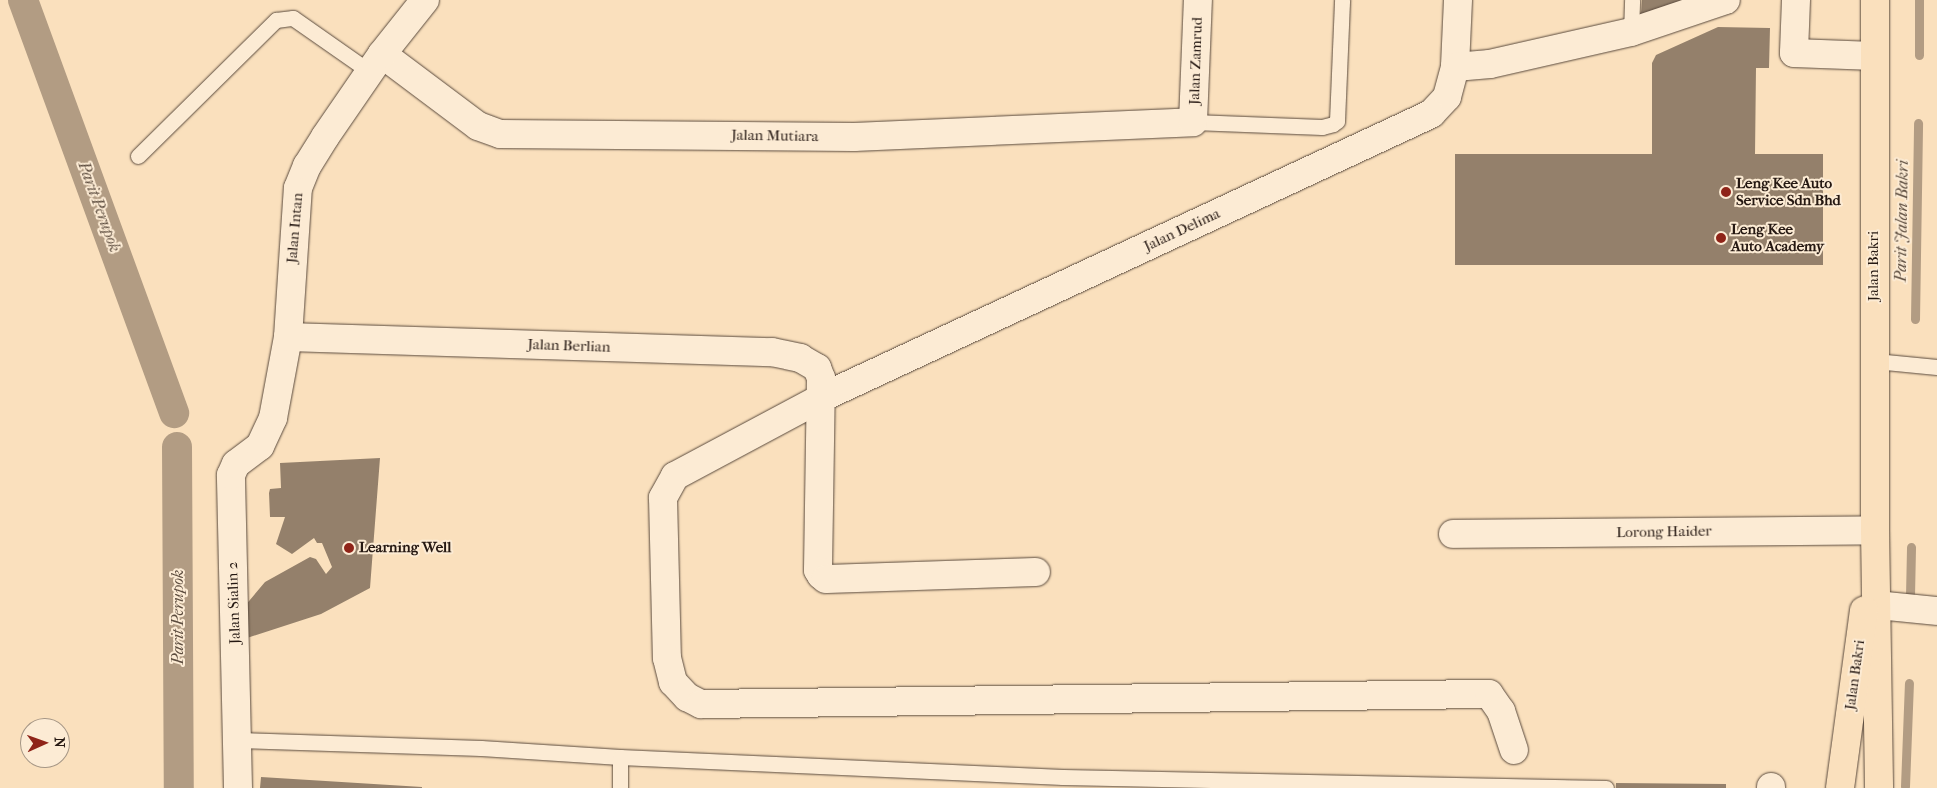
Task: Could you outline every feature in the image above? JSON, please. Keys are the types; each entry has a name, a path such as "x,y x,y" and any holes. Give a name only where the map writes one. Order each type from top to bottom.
{"main road":[{"name":"Jalan Bakri","path":"1875,0 1878,784"},
{"name":"Jalan Bakri","path":"1839,787 1876,531"}],"street":[{"name":"Jalan Intan","path":"267,434 274,418 288,337 298,188 307,166 376,63 425,0"},
{"name":"Jalan Zamrud","path":"1193,122 1198,0"},
{"name":"Jalan Delima","path":"1458,0 1455,66 1447,97 1431,114 823,397 675,476 663,498 667,658 673,682 687,697 701,704 1489,694 1501,712 1514,750"},
{"path":"1455,66 1490,64 1631,32 1726,0"},
{"path":"1796,0 1794,53 1874,56"},
{"name":"Jalan Mutiara","path":"376,63 478,126 500,134 854,137 1193,122"},
{"name":"Jalan Berlian","path":"288,337 772,352 800,358 817,368 823,397"},
{"path":"823,397 818,570 820,575 826,579 1036,572"},
{"name":"Jalan Sialin 2","path":"238,788 239,740 231,475 236,464 260,446 267,434"},
{"name":"Lorong Haider","path":"1453,534 1876,531"},
{"path":"1877,605 1937,611"}],"lane":[{"path":"1193,122 1322,127 1333,124 1337,120 1342,0"},
{"path":"1631,32 1632,0"},
{"path":"138,156 276,20 293,18 376,63"},
{"path":"1875,361 1937,367"},
{"path":"239,740 481,748 620,758 1111,783 1606,788"},
{"path":"620,758 620,788"}],"building":[{"path":"1642,0 1683,0 1641,14"},
{"path":"1718,27 1770,28 1769,68 1756,68 1755,155 1652,154 1652,63 1656,55"},
{"path":"1455,154 1823,154 1823,265 1455,265"},
{"name":"Learning Well","path":"380,458 370,588 321,614 244,639 244,607 265,582 310,557 316,559 326,574 332,567 322,543 317,543 314,538 292,554 276,544 285,517 270,517 269,493 270,489 281,488 280,463"},
{"path":"261,777 422,787 422,788 260,788"},
{"path":"1616,783 1726,784 1726,788 1616,788"}],"waterway":[{"name":"Parit Perupok","path":"23,0 174,413"},
{"name":"Parit Jalan Bakri","path":"1919,0 1919,55"},
{"name":"Parit Jalan Bakri","path":"1915,319 1918,123"},
{"name":"Parit Perupok","path":"177,447 179,788"},
{"name":"Parit Jalan Bakri","path":"1910,596 1911,547"},
{"name":"Parit Jalan Bakri","path":"1905,786 1909,683"}],"place":[{"name":"Leng Kee Auto Service Sdn Bhd","path":"1726,192"},
{"name":"Leng Kee Auto Academy","path":"1721,238"},
{"name":"Learning Well","path":"349,548"}]}
